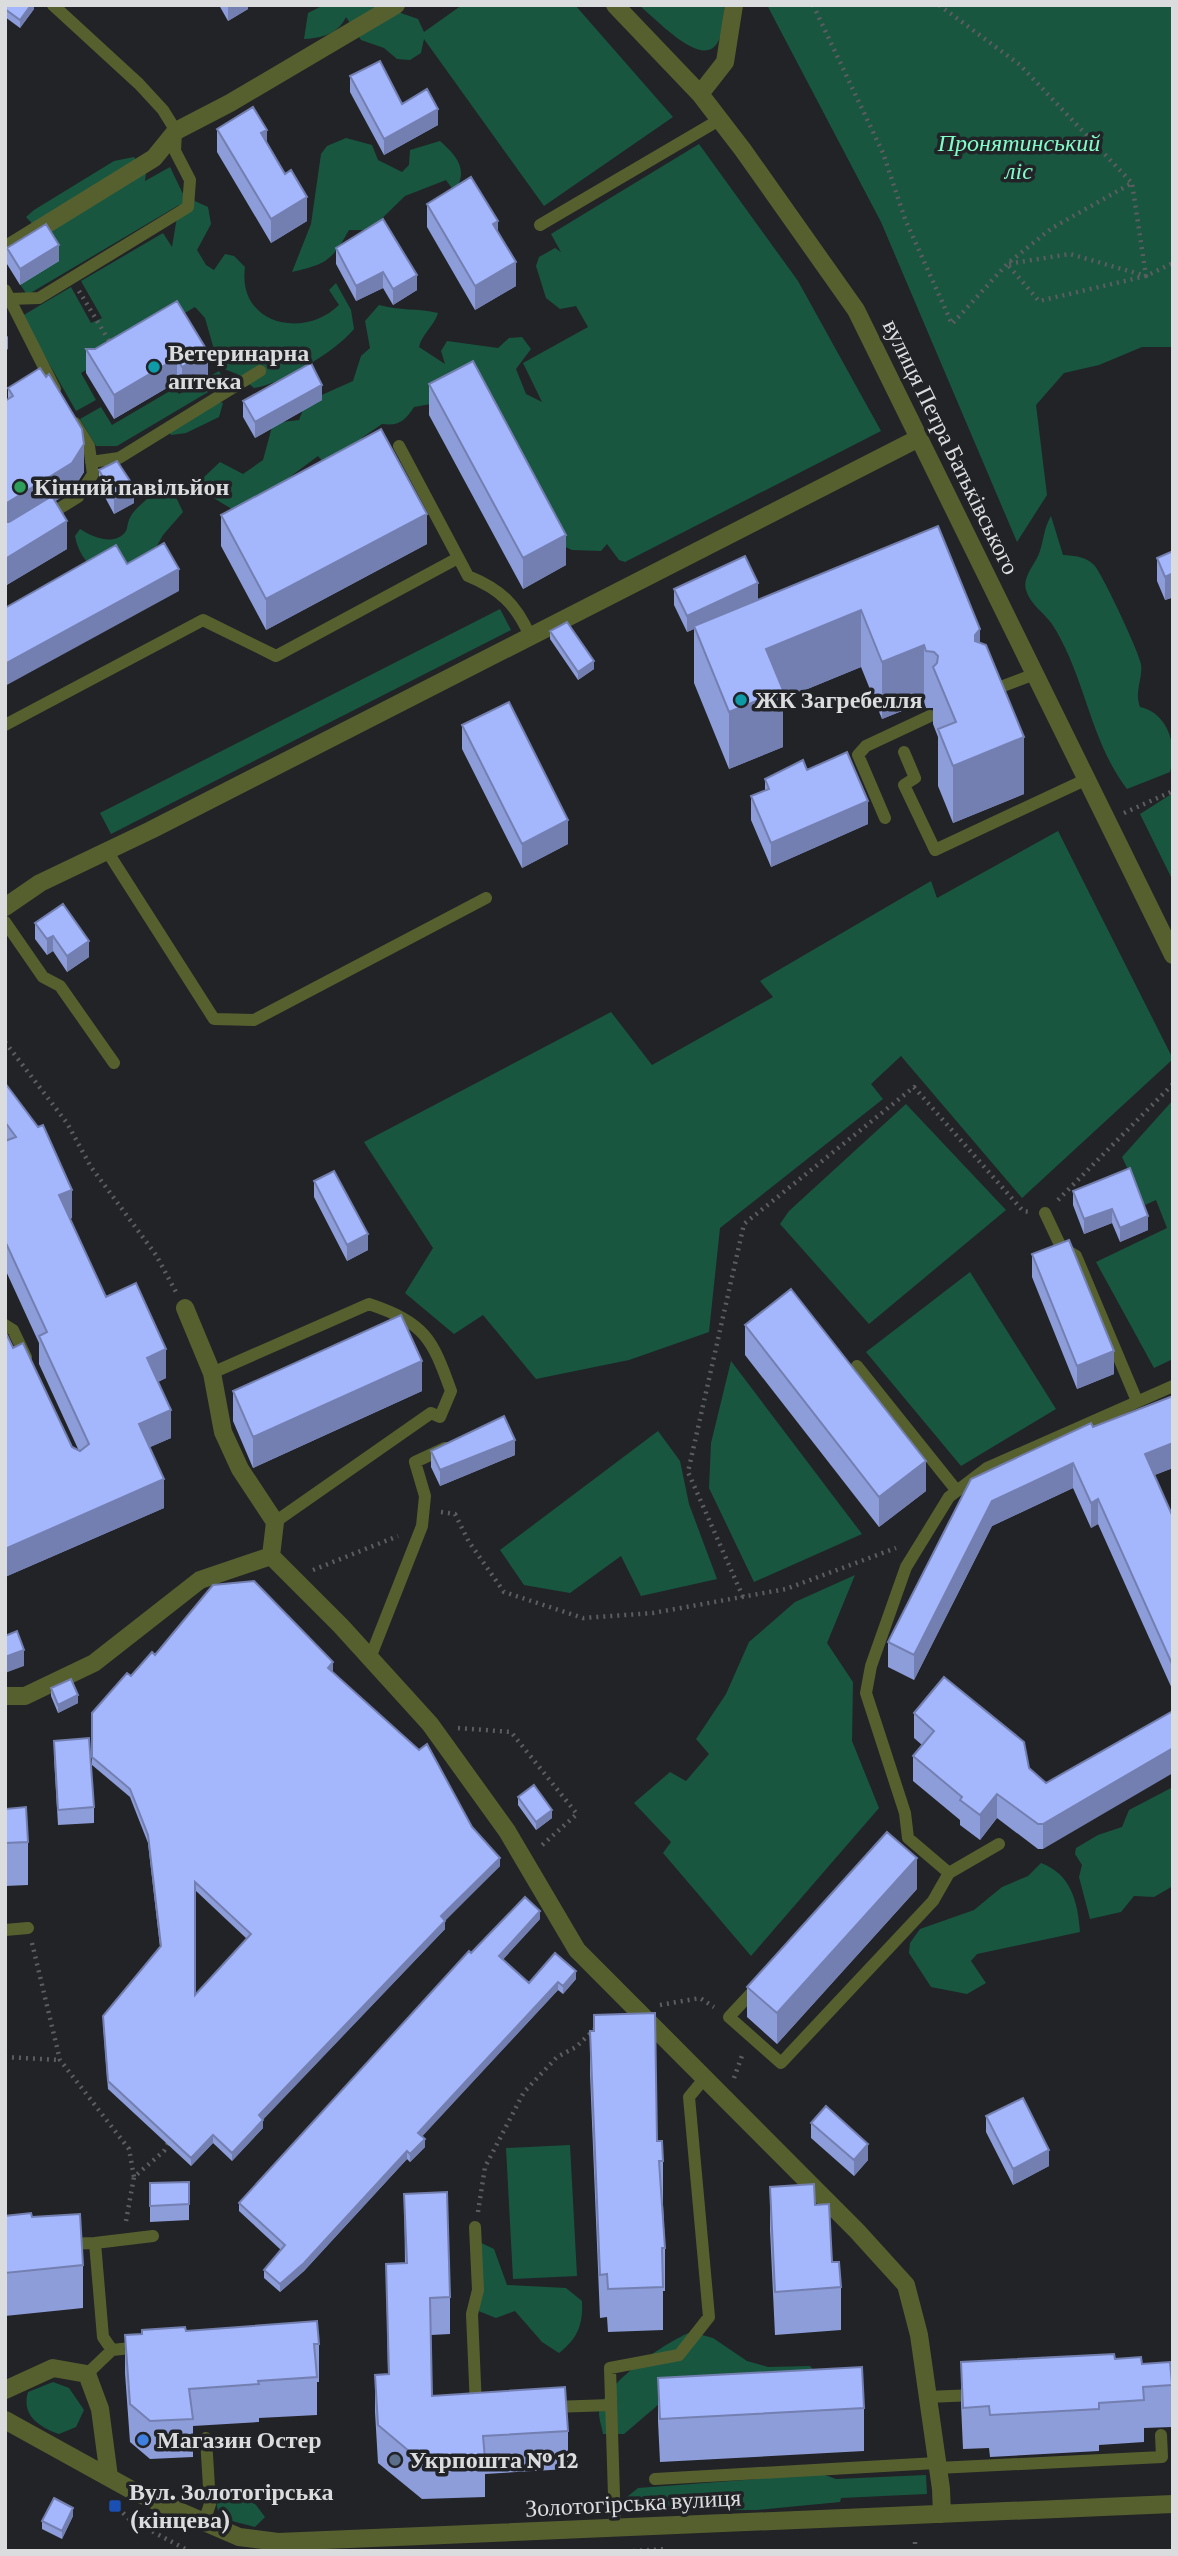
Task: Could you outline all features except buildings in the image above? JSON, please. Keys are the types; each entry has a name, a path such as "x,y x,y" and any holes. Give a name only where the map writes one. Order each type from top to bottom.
{"street":[{"path":"5,250 154,158 176,131 230,103 396,5"},
{"name":"вулиця Петра Батьківського","path":"615,5 699,94 856,310 1173,955"},
{"path":"699,94 725,62 734,5"},
{"path":"5,907 40,883 919,438"},
{"path":"185,1308 212,1373 223,1432 240,1469 275,1522 271,1556"},
{"path":"271,1556 370,1658 441,1740 507,1831 577,1950 857,2231 906,2285 919,2335 942,2514"},
{"path":"5,1696 25,1696 94,1663 200,1580 271,1556"},
{"path":"5,2390 53,2368 87,2374 100,2409 109,2477"},
{"name":"Золотогірська вулиця","path":"5,2420 109,2477 255,2545 1173,2504"}],"lane":[{"path":"7,294 40,298 188,207 190,180 175,151 176,131 139,84 53,5"},
{"path":"540,225 719,120"},
{"path":"7,294 66,409 89,446 93,474 78,497 35,523"},
{"path":"91,462 118,458 260,371"},
{"path":"399,446 468,576 486,583 518,609 530,635"},
{"path":"5,725 203,620 276,656 458,558"},
{"path":"983,694 1035,674"},
{"path":"885,818 858,755 866,746 930,716"},
{"path":"904,752 915,778 904,785 935,850 1087,779"},
{"path":"107,851 214,1019 254,1020 486,898"},
{"path":"5,922 43,977 60,986 114,1063"},
{"path":"1045,1213 1061,1247 1076,1256 1137,1401"},
{"path":"212,1373 369,1304 402,1315 425,1334 438,1353 451,1391 440,1417 431,1413 275,1522"},
{"path":"5,1325 13,1330 30,1365"},
{"path":"857,1366 957,1491"},
{"path":"949,1873 904,1840 905,1813 866,1693 871,1666 906,1567 949,1497 987,1468 1173,1386"},
{"path":"370,1658 422,1526 425,1496 415,1462 462,1441"},
{"path":"767,1976 729,2017 781,2063 933,1901 949,1873 999,1844"},
{"path":"5,1930 28,1928"},
{"path":"615,2528 610,2368 679,2355 709,2317 689,2097 704,2079"},
{"path":"475,2227 478,2290 472,2314 477,2409 490,2409"},
{"path":"57,2245 153,2236"},
{"path":"95,2243 103,2337 112,2350"},
{"path":"87,2374 112,2350 151,2346"},
{"path":"926,2397 995,2394"},
{"path":"544,2407 611,2405"},
{"path":"655,2479 1162,2457 1161,2435"},
{"path":"204,2522 210,2504 206,2438"}],"path":[{"path":"813,5 883,153 905,219 952,324 1007,264 1052,228 1132,183"},
{"path":"939,5 1020,65 1132,183 1146,276"},
{"path":"1007,264 1070,254 1146,276"},
{"path":"1007,264 1039,301 1146,276 1173,263"},
{"path":"71,279 114,348"},
{"path":"1107,820 1173,791"},
{"path":"5,1042 67,1122 91,1167 156,1255 185,1308"},
{"path":"743,1597 688,1472 744,1224 914,1087 1023,1212 1045,1213 1173,1084"},
{"path":"423,1510 456,1514 469,1542 504,1591 583,1618 653,1613 786,1589 923,1538"},
{"path":"297,1582 318,1566 371,1549 422,1526"},
{"path":"441,1740 457,1728 511,1732 577,1814 523,1861"},
{"path":"28,1928 60,2060 129,2149 134,2177 123,2239"},
{"path":"642,2018 663,2003 700,1998 729,2017"},
{"path":"475,2227 485,2167 524,2092 557,2057 576,2047 625,2000"},
{"path":"726,2102 749,2034"},
{"path":"5,2057 60,2060"},
{"path":"134,2177 164,2151 174,2129"},
{"path":"115,2506 129,2519 189,2551"},
{"path":"915,2537 915,2551"}],"green space":[{"path":"324,5 378,5 418,19 424,32 462,5 575,5 673,117 544,206 424,39 421,53 410,60 397,59 384,48 361,40 346,17 339,27 329,34 304,39 308,13"},
{"path":"639,5 724,5 722,31 716,45 706,50 694,48 666,29"},
{"name":"Пронятинський ліс","path":"767,5 1173,5 1173,347 1142,347 1099,365 1064,373 1036,405 1047,495 1017,542 881,222"},
{"path":"346,138 372,145 378,160 402,172 409,165 410,150 440,141 459,164 459,184 454,191 446,180 405,196 370,230 349,230 338,249 327,260 292,272 311,224 321,154 327,146"},
{"path":"699,144 798,281 881,431 625,562 619,560 607,544 601,551 572,550 559,544 436,403 414,407 397,423 382,424 363,437 330,470 318,456 283,482 245,517 207,494 203,478 220,462 243,474 263,460 273,423 299,420 306,402 353,381 361,356 370,348 365,321 379,305 438,313 419,347 445,364 441,351 447,341 498,348 509,338 522,337 531,349 516,369 526,394 542,402 523,363 588,327 576,306 560,309 546,298 536,266 539,257 555,248 561,252 551,234"},
{"path":"134,157 146,173 145,181 170,167 184,196 208,207 211,224 197,250 206,265 214,270 225,254 234,256 245,267 245,286 251,302 262,313 291,323 308,322 324,316 339,305 329,290 336,283 351,310 354,329 335,347 308,365 279,380 254,388 237,374 219,367 205,318 195,307 81,373 96,400 76,411 22,316 71,287 91,323 102,318 81,281 163,233 172,247 179,205 27,295 7,264 51,237 42,234 26,217 34,210 114,161"},
{"path":"219,371 225,382 117,446 96,446 80,419 101,407 112,425 175,388 179,394"},
{"path":"207,397 223,403 219,417 186,433 171,435 169,432"},
{"path":"174,493 183,512 163,535 149,560 97,572 86,560 75,536 80,529 103,539 116,539 126,531 132,514 147,499 166,498"},
{"path":"1051,516 1063,555 1080,557 1091,562 1104,582 1139,657 1140,707 1158,716 1164,723 1171,742 1173,752 1170,772 1127,789 1104,750 1063,644 1052,624 1034,604 1026,590 1026,580 1040,551"},
{"path":"500,609 511,630 111,834 100,813"},
{"path":"1173,793 1173,881 1140,814"},
{"path":"1058,831 1173,1059 1022,1198 901,1056 871,1084 883,1099 720,1228 709,1332 629,1360 536,1379 483,1315 454,1334 405,1293 433,1248 364,1142 611,1012 652,1065 773,997 760,981 931,881 937,898"},
{"path":"1173,1100 1173,1359 1154,1368 1096,1262 1167,1228 1156,1200 1145,1205 1122,1157"},
{"path":"906,1104 1006,1210 869,1324 780,1224 789,1211"},
{"path":"970,1272 1056,1409 961,1466 866,1352"},
{"path":"731,1361 862,1534 754,1582 709,1488 711,1443"},
{"path":"658,1431 680,1461 689,1504 717,1579 641,1596 621,1556 570,1593 524,1585 500,1550"},
{"path":"855,1575 827,1643 853,1682 852,1741 879,1808 751,1956 663,1853 671,1842 634,1803 670,1772 686,1781 709,1754 696,1739 726,1694 749,1642 795,1602"},
{"path":"1173,1787 1173,1886 1154,1897 1134,1896 1121,1912 1090,1919 1079,1877 1082,1865 1075,1854 1076,1848 1098,1835 1122,1827 1129,1810"},
{"path":"1041,1863 1059,1874 1071,1890 1080,1932 977,1954 971,1961 986,1983 967,1994 931,1987 909,1953 910,1943 920,1929 974,1910 1002,1887 1028,1876"},
{"path":"570,2145 577,2276 513,2279 506,2148"},
{"path":"475,2240 494,2249 507,2285 566,2288 582,2301 582,2317 578,2330 571,2342 559,2353 542,2342 515,2311 496,2318 476,2310"},
{"path":"691,2332 713,2338 747,2361 768,2367 810,2366 824,2382 672,2393 624,2434 603,2434 599,2413 611,2390 652,2354"},
{"path":"53,2382 69,2388 84,2410 76,2427 59,2434 39,2424 27,2408 28,2392"},
{"path":"822,2474 836,2479 926,2475 927,2494 841,2498 840,2502 757,2510 737,2510 716,2504 631,2508 627,2497 638,2488"},
{"path":"236,2491 256,2505 265,2517 255,2527 232,2521 218,2511 215,2497"}],"place":[{"name":"Ветеринарна аптека","path":"154,367"},
{"name":"Кінний павільйон","path":"20,487"},
{"name":"ЖК Загребелля","path":"741,700"},
{"name":"Магазин Остер","path":"143,2440"},
{"name":"Укрпошта № 12","path":"395,2460"},
{"name":"Вул. Золотогірська (кінцева)","path":"115,2506"}]}
